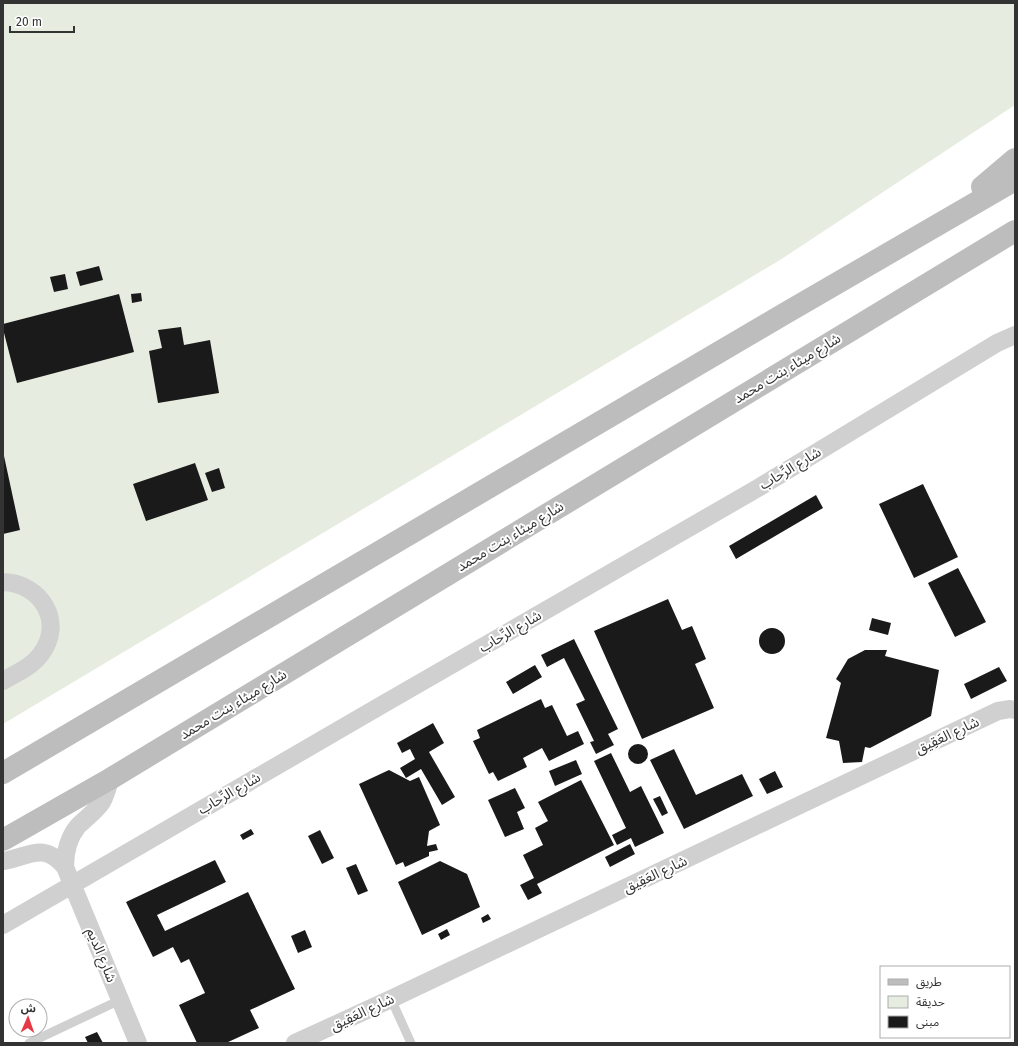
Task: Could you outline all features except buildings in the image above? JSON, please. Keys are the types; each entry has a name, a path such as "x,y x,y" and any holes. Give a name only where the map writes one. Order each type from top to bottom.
{"main road":[{"path":"945,220 1015,159"},
{"path":"3,773 1015,180"},
{"name":"شارع ميثاء بنت محمد","path":"3,840 110,779 1015,231"},
{"path":"962,262 1015,247"}],"street":[{"name":"شارع الرِّحاب","path":"3,925 758,488 997,343 1015,335"},
{"path":"3,582 12,582 22,585 36,594 46,607 50,627 46,646 40,655 33,662 3,681"},
{"name":"شارع العَقِيق","path":"295,1043 391,999 998,711 1010,709 1015,710"},
{"path":"65,867 66,850 72,835 78,826 95,811 102,801 110,779"},
{"name":"شارع الديم","path":"3,861 13,860 33,852 42,852 55,857 65,867 138,1043"}],"lane":[{"path":"391,999 411,1043"},
{"path":"29,1043 120,1000"}],"green space":[{"path":"3,3 1015,3 1015,105 780,260 3,724"}]}
